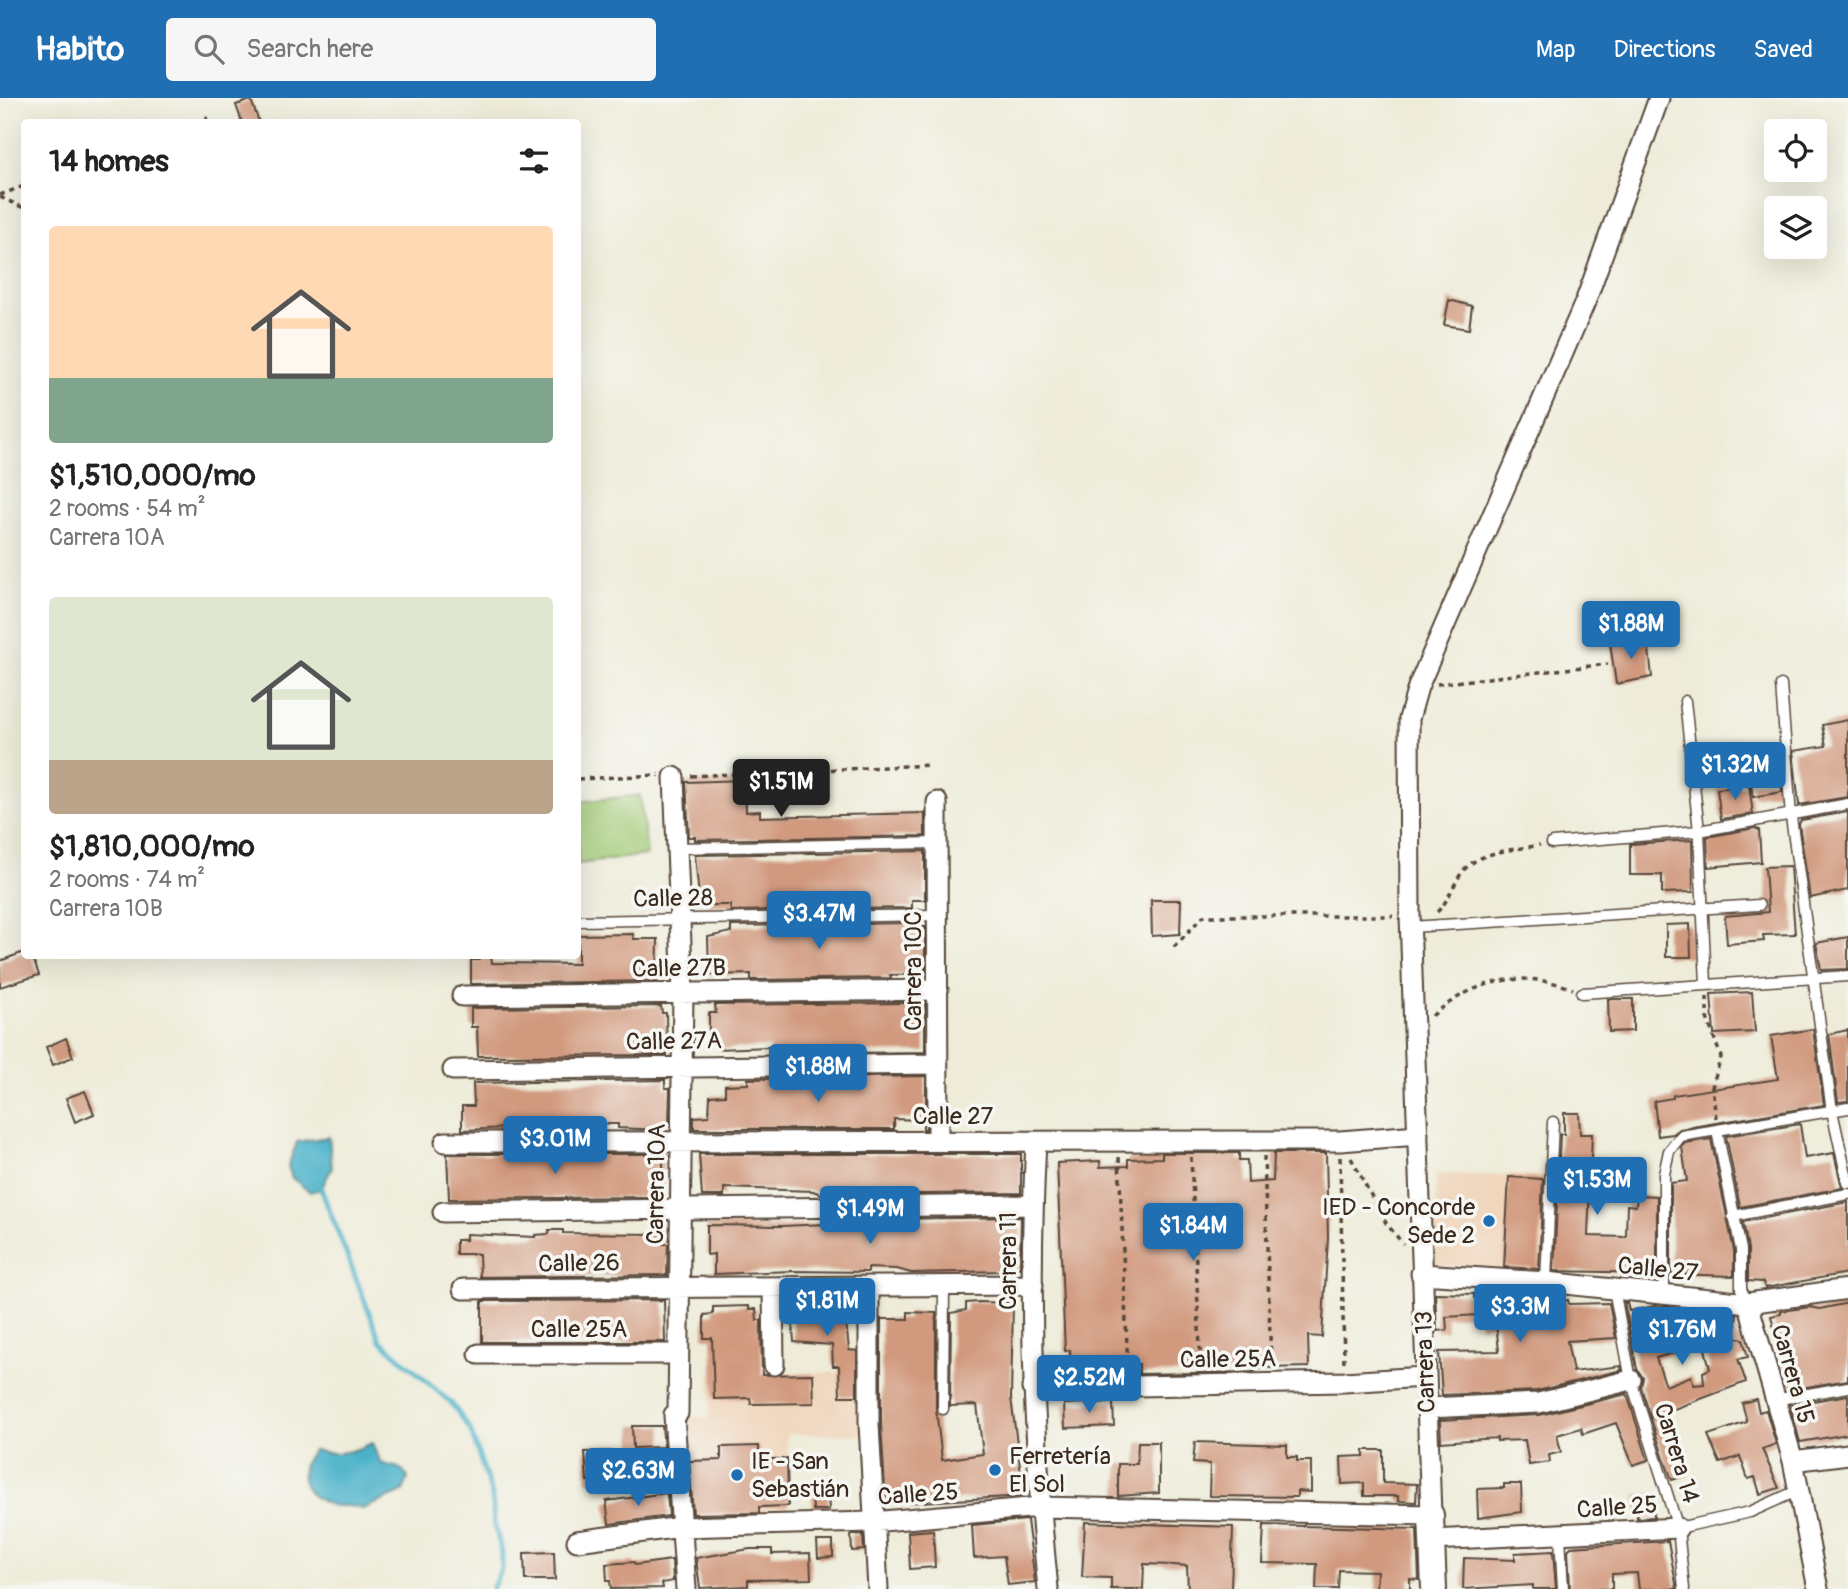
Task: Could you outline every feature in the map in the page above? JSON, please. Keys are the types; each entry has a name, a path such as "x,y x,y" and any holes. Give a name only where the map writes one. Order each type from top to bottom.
{"street":[{"name":"Carrera 13","path":"1434,1589 1424,1377 1410,921 1409,719 1418,687 1586,300 1659,98"},
{"name":"Carrera 10A","path":"674,776 683,992 678,1413 674,1415 686,1589"},
{"name":"Carrera 10C","path":"937,802 938,1140"},
{"name":"Calle 27B","path":"463,996 938,990"},
{"name":"Calle 27A","path":"453,1070 937,1063"},
{"name":"Calle 27","path":"445,1143 681,1140 1340,1141 1418,1136"},
{"name":"Carrera 11","path":"1035,1142 1032,1205 1032,1388 1048,1589"},
{"path":"443,1212 1032,1205"},
{"name":"Calle 27","path":"1421,1274 1546,1282 1748,1303 1848,1289"},
{"name":"Calle 26","path":"463,1289 679,1285 944,1288 1032,1285"},
{"path":"869,1286 872,1522 878,1589"},
{"path":"773,1287 774,1365"},
{"name":"Carrera 15","path":"1748,1303 1793,1461 1818,1589"},
{"name":"Calle 25A","path":"479,1354 678,1354"},
{"name":"Calle 25A","path":"1032,1388 1344,1382 1424,1377"},
{"path":"1427,1408 1539,1403 1631,1380"},
{"path":"1793,1461 1848,1454"},
{"name":"Calle 25","path":"577,1541 681,1527 872,1522 1040,1507 1431,1515"},
{"name":"Calle 25","path":"1432,1540 1678,1528"}],"lane":[{"path":"1781,685 1790,817 1832,1111 1848,1183"},
{"path":"1685,701 1699,831 1706,984"},
{"path":"1552,843 1699,831 1790,817 1848,804"},
{"path":"676,848 937,843"},
{"path":"1410,921 1759,905"},
{"name":"Calle 28","path":"581,921 938,915"},
{"path":"1582,993 1848,976"},
{"path":"1664,1295 1664,1174 1669,1151 1681,1136 1848,1108"},
{"path":"1546,1282 1553,1122"},
{"name":"Carrera 15","path":"1717,1131 1741,1250 1741,1289 1748,1303"},
{"path":"1733,1216 1848,1194"},
{"path":"943,1409 944,1288"},
{"name":"Carrera 14","path":"1614,1289 1631,1380 1678,1528 1684,1589"},
{"path":"1774,1400 1848,1387"},
{"name":"Calle 25","path":"1678,1528 1750,1512 1799,1490"},
{"path":"1560,1535 1563,1589"}],"path":[{"path":"0,196 21,187"},
{"path":"0,196 21,206"},
{"path":"1418,687 1608,664"},
{"path":"581,779 930,765"},
{"path":"1174,947 1203,916 1410,921 1439,911 1463,871 1474,862 1492,854 1552,843"},
{"path":"1414,1031 1454,997 1489,981 1529,977 1547,980 1582,993"},
{"path":"1706,984 1707,1017 1721,1057 1712,1087 1717,1131"},
{"path":"1264,1140 1271,1382"},
{"path":"1119,1141 1129,1385"},
{"path":"1190,1141 1201,1383"},
{"path":"1340,1141 1386,1223 1421,1274"},
{"path":"1340,1141 1344,1382"}],"shaded area":[{"name":"IED - Concorde Sede 2","path":"1436,1174 1546,1176 1542,1272 1433,1265"},
{"name":"IE - San Sebastián","path":"864,1372 864,1435 787,1434 789,1515 688,1522 682,1415 710,1418 710,1374"}],"green space":[{"path":"640,795 647,855 581,864 581,802"}],"water":[{"path":"329,1137 332,1168 321,1189 310,1192 292,1178 288,1166 297,1142"},
{"path":"372,1443 381,1463 399,1468 405,1473 408,1478 403,1492 363,1509 331,1505 321,1501 308,1489 304,1482 303,1467 313,1450 343,1452"}],"building":[{"path":"251,100 258,119 241,119 236,105"},
{"path":"1449,300 1472,306 1469,329 1444,325"},
{"path":"1648,640 1652,677 1616,684 1610,643"},
{"path":"1848,720 1848,797 1799,805 1793,751 1826,746 1822,725"},
{"path":"1781,779 1782,792 1753,797 1751,784"},
{"path":"745,780 746,812 760,811 760,817 925,813 925,836 695,840 695,837 689,837 686,782"},
{"path":"1749,785 1753,814 1721,819 1717,789"},
{"path":"1848,812 1848,890 1810,898 1799,824 1801,820"},
{"path":"1755,828 1759,830 1761,862 1708,867 1707,837"},
{"path":"1692,840 1693,892 1662,893 1662,875 1630,875 1630,844"},
{"path":"925,851 925,900 912,900 912,908 731,911 730,905 708,905 708,897 699,897 695,855"},
{"path":"1790,866 1795,934 1763,935 1764,941 1727,944 1725,916 1768,912 1765,867"},
{"path":"1151,900 1181,900 1180,934 1152,936"},
{"path":"913,923 913,927 925,927 925,974 890,975 891,978 751,980 751,974 709,975 708,937 731,932 731,926"},
{"path":"1690,924 1691,957 1666,957 1666,925"},
{"path":"633,934 634,939 658,939 657,981 471,984 471,960 491,959 492,963 578,964 578,959 581,959 581,935"},
{"path":"1848,937 1848,969 1821,970 1816,943"},
{"path":"21,953 21,959 33,959 39,975 0,987 0,961"},
{"path":"1752,992 1755,1032 1714,1034 1711,994"},
{"path":"1608,999 1633,999 1633,1031 1609,1032"},
{"path":"925,1003 925,1052 769,1054 769,1047 718,1049 718,1041 709,1041 709,1013 716,1013 715,1005"},
{"path":"661,1006 662,1013 666,1013 667,1055 478,1056 477,1027 471,1027 471,1008"},
{"path":"1813,1029 1824,1105 1680,1129 1673,1134 1658,1136 1654,1101 1673,1098 1673,1095 1778,1079 1771,1036"},
{"path":"1848,1030 1848,1101 1838,1102 1829,1034"},
{"path":"66,1038 73,1057 53,1065 46,1047"},
{"path":"926,1076 926,1129 923,1129 923,1120 894,1119 894,1129 694,1129 694,1117 709,1116 710,1096 725,1095 725,1085 748,1084 748,1079"},
{"path":"665,1080 665,1088 670,1088 669,1126 662,1127 662,1130 618,1128 618,1124 563,1124 564,1130 549,1130 549,1126 462,1130 462,1106 474,1106 473,1083"},
{"path":"85,1091 94,1114 75,1122 66,1098"},
{"path":"1564,1113 1579,1113 1580,1134 1592,1134 1588,1236 1626,1237 1627,1205 1636,1206 1637,1195 1657,1196 1657,1273 1554,1271 1560,1134 1564,1134"},
{"path":"1800,1124 1805,1158 1834,1153 1842,1188 1740,1207 1726,1136"},
{"path":"1711,1139 1734,1251 1734,1276 1671,1274 1671,1183 1687,1181 1682,1147 1685,1143"},
{"path":"1162,1153 1239,1153 1239,1160 1247,1160 1248,1183 1273,1181 1274,1153 1326,1153 1328,1238 1322,1337 1308,1336 1309,1367 1262,1368 1252,1372 1139,1374 1139,1364 1089,1366 1089,1375 1071,1375 1070,1350 1065,1351 1057,1163 1100,1161 1100,1167 1128,1166 1128,1159 1162,1158"},
{"path":"447,1154 663,1154 663,1197 449,1199"},
{"path":"699,1154 1021,1154 1021,1193 824,1195 813,1191 724,1188 724,1196 702,1196"},
{"path":"1509,1177 1543,1179 1539,1269 1504,1267"},
{"path":"1848,1202 1848,1273 1765,1288 1763,1282 1748,1281 1748,1249 1743,1222"},
{"path":"1021,1217 1020,1268 1005,1268 1005,1271 911,1273 897,1269 868,1268 868,1272 714,1274 714,1254 707,1255 707,1225 782,1226 826,1224 826,1220"},
{"path":"549,1230 563,1230 563,1233 654,1234 654,1237 663,1237 663,1244 668,1244 667,1275 480,1277 479,1254 456,1254 456,1240 466,1240 466,1234 535,1237 549,1234"},
{"path":"1435,1293 1474,1294 1474,1298 1522,1293 1523,1309 1568,1300 1569,1304 1609,1303 1616,1338 1567,1341 1573,1372 1621,1366 1622,1370 1537,1391 1442,1395 1439,1352 1499,1351 1496,1324 1480,1326 1478,1315 1446,1317 1447,1330 1437,1331"},
{"path":"791,1299 812,1300 812,1306 838,1306 838,1312 845,1312 849,1350 857,1351 857,1396 840,1396 839,1366 833,1366 832,1345 794,1342"},
{"path":"664,1300 665,1342 482,1342 482,1301"},
{"path":"1624,1302 1627,1303 1629,1311 1654,1306 1673,1308 1684,1350 1656,1358 1666,1386 1691,1376 1694,1385 1704,1384 1703,1372 1710,1369 1704,1345 1700,1346 1697,1310 1737,1314 1734,1337 1743,1339 1748,1357 1738,1359 1746,1382 1666,1412 1687,1475 1672,1480 1641,1387 1643,1378 1637,1369"},
{"path":"966,1303 1013,1303 1011,1398 1024,1496 886,1504 881,1424 881,1319 908,1319 908,1312 936,1313 936,1409 942,1460 983,1454 977,1405 950,1406 951,1313 966,1310"},
{"path":"1848,1303 1848,1380 1789,1390 1771,1316 1781,1314 1781,1311 1810,1307 1820,1309"},
{"path":"749,1306 749,1310 756,1309 757,1320 761,1320 762,1375 813,1374 814,1403 751,1404 750,1398 714,1399 712,1338 704,1338 704,1315 713,1314 713,1307"},
{"path":"1627,1394 1648,1460 1633,1465 1616,1423 1583,1434 1581,1428 1557,1435 1561,1452 1549,1455 1550,1462 1529,1465 1525,1440 1497,1441 1497,1438 1441,1442 1440,1420 1540,1415"},
{"path":"1848,1395 1848,1434 1800,1442 1790,1405"},
{"path":"1756,1399 1759,1412 1766,1410 1776,1444 1762,1449 1779,1488 1760,1494 1755,1477 1748,1479 1740,1456 1720,1463 1708,1435 1747,1422 1742,1403"},
{"path":"1113,1402 1114,1426 1065,1428 1064,1404"},
{"path":"632,1426 662,1426 664,1447 633,1448"},
{"path":"1138,1442 1159,1442 1159,1493 1118,1496 1118,1464 1137,1464"},
{"path":"1195,1442 1287,1445 1287,1457 1297,1457 1297,1461 1311,1461 1311,1492 1297,1491 1297,1497 1209,1496 1210,1464 1193,1463"},
{"path":"759,1446 759,1459 787,1459 788,1506 759,1507 759,1513 693,1514 689,1461 721,1460 721,1447"},
{"path":"1364,1450 1383,1450 1383,1483 1417,1484 1416,1502 1398,1501 1398,1496 1364,1496 1364,1483 1342,1484 1341,1457 1364,1456"},
{"path":"613,1451 614,1480 587,1481 585,1452"},
{"path":"1504,1484 1521,1484 1522,1512 1478,1518 1477,1489 1504,1488"},
{"path":"667,1493 669,1516 609,1524 606,1501"},
{"path":"828,1494 829,1510 813,1510 812,1495"},
{"path":"1653,1494 1654,1517 1637,1518 1636,1495"},
{"path":"1027,1520 1035,1582 1008,1585 1004,1556 974,1558 972,1525"},
{"path":"1085,1522 1233,1527 1231,1589 1188,1589 1187,1566 1144,1564 1143,1589 1111,1589 1111,1578 1082,1577"},
{"path":"1264,1525 1417,1529 1419,1580 1410,1579 1410,1589 1376,1589 1377,1571 1339,1570 1338,1589 1316,1589 1317,1564 1262,1563"},
{"path":"933,1530 935,1567 910,1569 908,1532"},
{"path":"863,1534 864,1550 852,1551 851,1535"},
{"path":"817,1541 833,1541 833,1557 818,1558"},
{"path":"1668,1541 1677,1589 1639,1589 1637,1573 1612,1574 1612,1589 1570,1589 1568,1550 1571,1547"},
{"path":"750,1549 772,1549 772,1554 810,1553 811,1579 748,1580 748,1586 700,1588 696,1558"},
{"path":"1553,1551 1556,1589 1533,1589 1533,1585 1463,1589 1464,1558 1515,1560 1515,1553"},
{"path":"554,1552 555,1580 525,1580 524,1553"},
{"path":"672,1560 673,1581 662,1583 663,1588 611,1589 610,1581 607,1581 606,1564 634,1562 635,1565"}],"waterway":[{"path":"321,1189 380,1340 451,1403 470,1429 492,1495 494,1523 502,1553 502,1568 492,1589"}],"place":[{"name":"IED - Concorde Sede 2","path":"1489,1221"},
{"name":"Ferretería El Sol","path":"995,1470"},
{"name":"IE - San Sebastián","path":"737,1475"}]}
